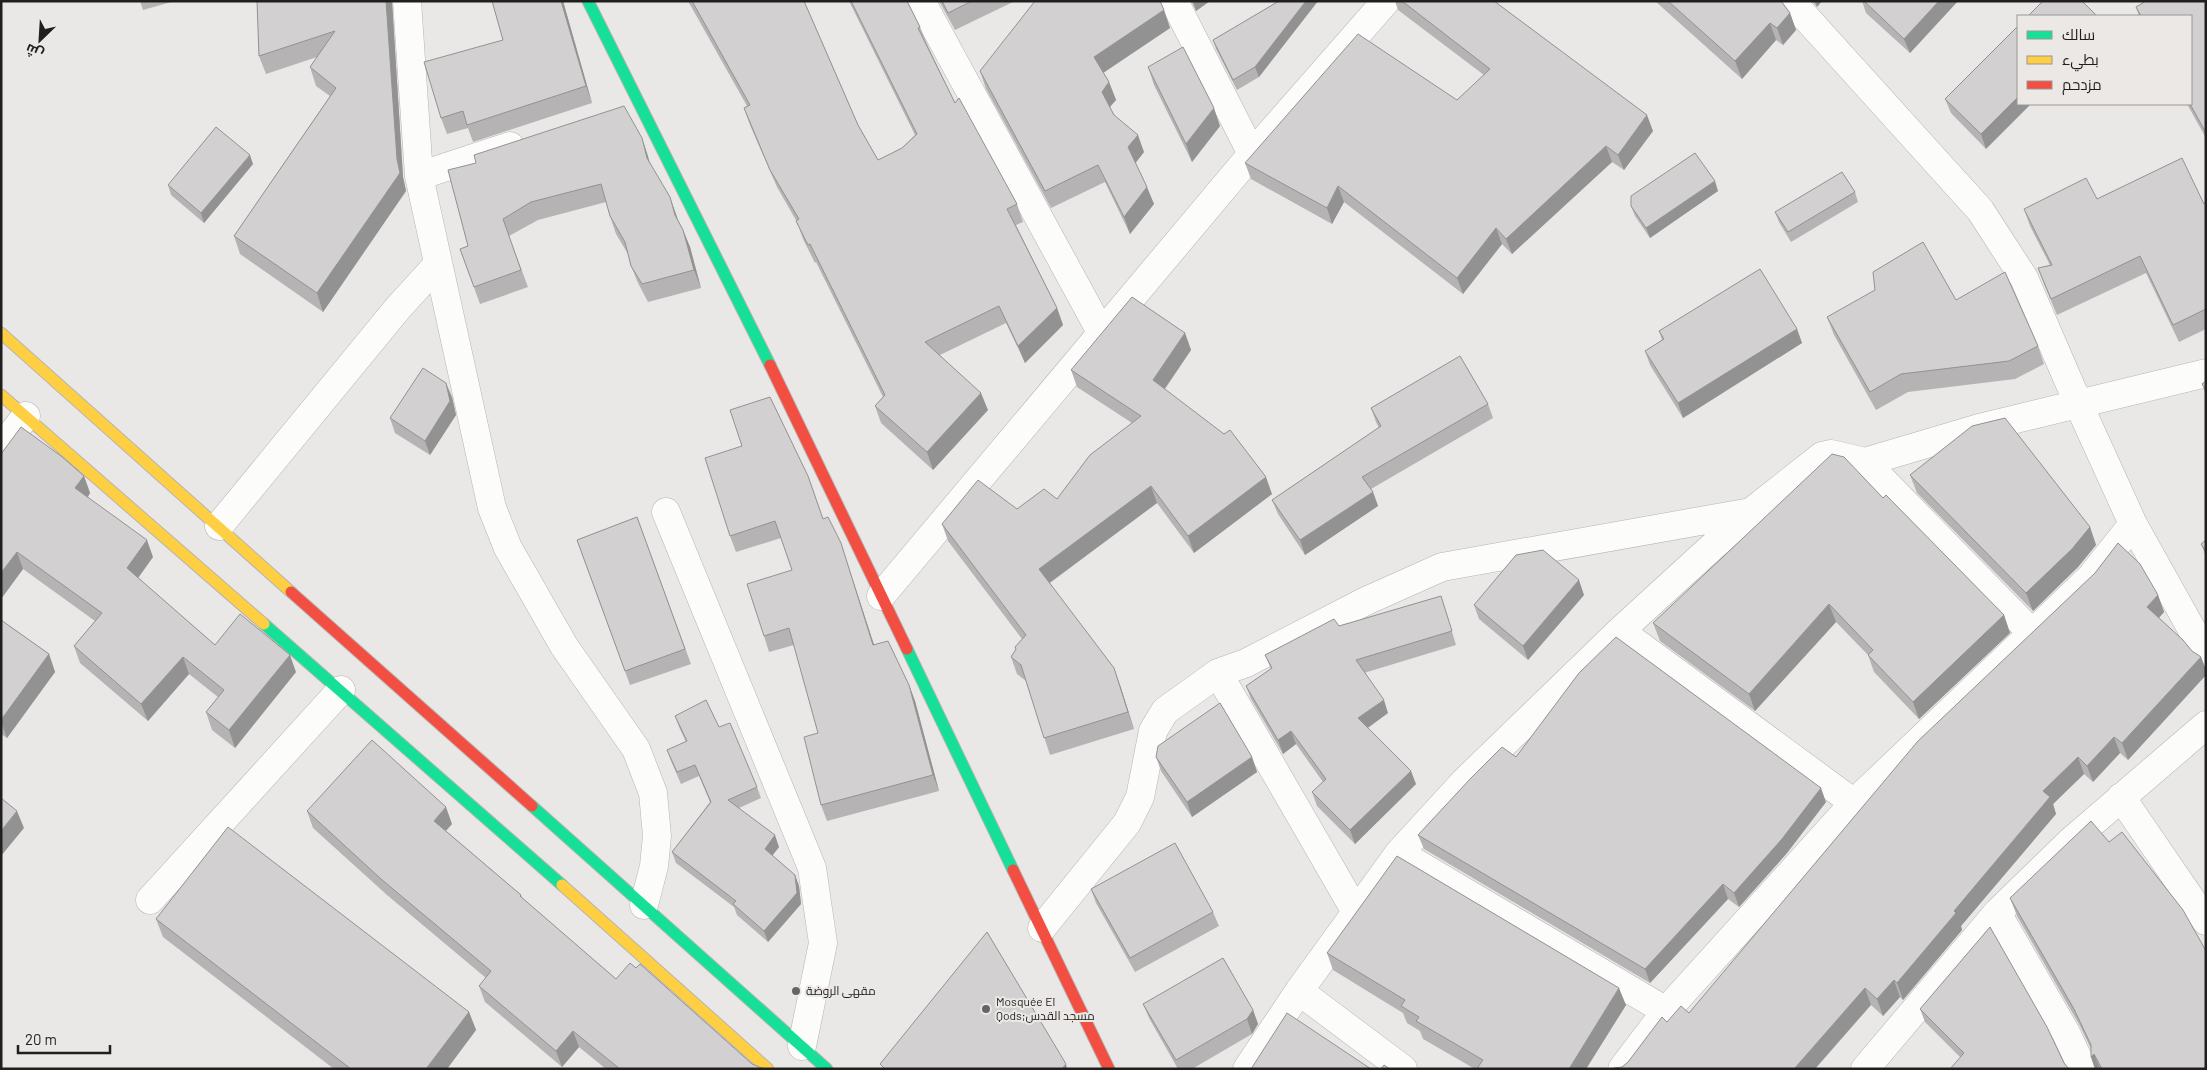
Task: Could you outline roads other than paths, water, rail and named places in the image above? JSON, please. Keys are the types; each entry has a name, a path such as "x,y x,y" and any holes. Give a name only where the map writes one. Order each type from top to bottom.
{"main road":[{"path":"588,1 629,107 774,372 1109,1069"},
{"path":"1,333 220,526 827,1069"},
{"path":"1,395 341,690 768,1069"}],"street":[{"path":"407,1 419,176 492,508 508,548 564,646 636,749 653,793 657,836 654,866 644,905"},
{"path":"921,1 1101,332"},
{"path":"1174,1 1252,154"},
{"path":"881,596 1252,154 1386,1"},
{"path":"1791,1 1980,210 2024,278 2133,524 2206,655"},
{"path":"419,176 538,137"},
{"path":"220,526 398,308 438,264"},
{"path":"1247,1069 1299,991 1399,853 1464,781 1620,631 1751,512 1822,456 1831,454 1865,462 1983,426 2206,373"},
{"path":"1,448 26,416"},
{"path":"1865,462 2031,632"},
{"path":"666,512 812,868 823,943 802,1046"},
{"path":"1042,928 1127,823 1140,797 1153,732 1165,711 1218,673 1246,663 1366,601 1442,567 1751,512"},
{"path":"1622,1069 1666,1012 1854,803 2031,632 2090,578 2133,524"},
{"path":"1620,631 1854,803"},
{"path":"1218,673 1356,912"},
{"path":"150,900 341,690"},
{"path":"1865,1069 1997,914 2071,841 2206,725"},
{"path":"2121,797 2206,922"},
{"path":"1399,853 1666,1012"},
{"path":"1997,914 2066,1033 2083,1069"},
{"path":"1299,991 1403,1069"}],"place":[{"name":"مقهى الروضة","path":"796,991"},
{"name":"Mosquée El Qods;مسجد القدس","path":"986,1009"}]}
